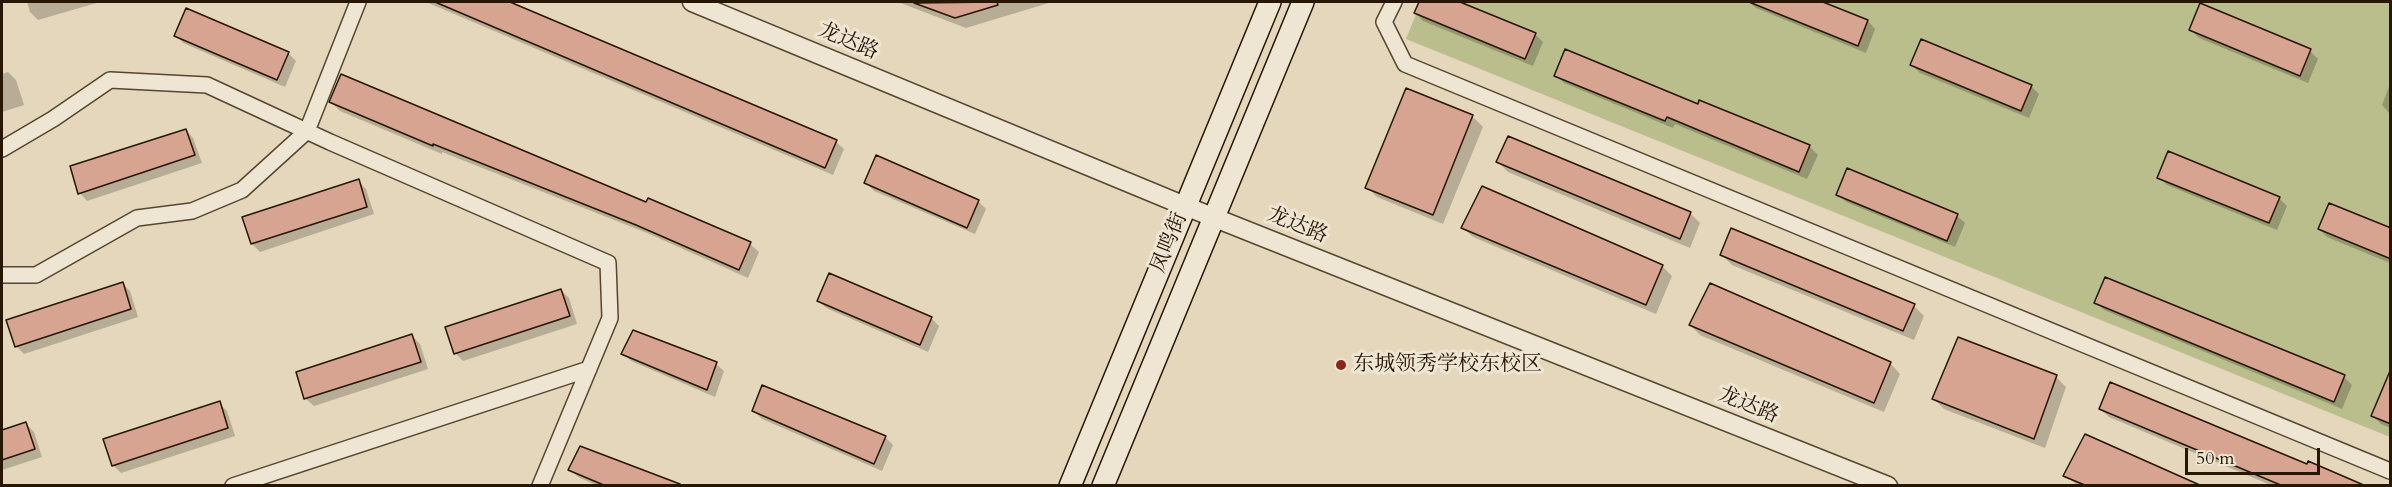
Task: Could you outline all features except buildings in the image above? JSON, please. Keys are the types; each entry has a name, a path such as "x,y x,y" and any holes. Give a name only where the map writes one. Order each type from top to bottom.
{"main road":[{"name":"凤鸣街","path":"1070,486 1270,2"},
{"name":"凤鸣街","path":"1103,486 1303,2"}],"street":[{"path":"2,275 36,275 137,218 192,211 242,190 307,131 358,2"},
{"name":"龙达路","path":"692,2 1185,206 1880,484"},
{"path":"1394,2 1384,22 1405,64 2391,471"},
{"path":"2,149 110,80 207,85 608,263 610,318 540,486"},
{"path":"234,486 589,369"}],"green space":[{"path":"1421,2 2390,2 2390,437 1406,39"}],"place":[{"name":"东城领秀学校东校区","path":"1341,365"}]}
